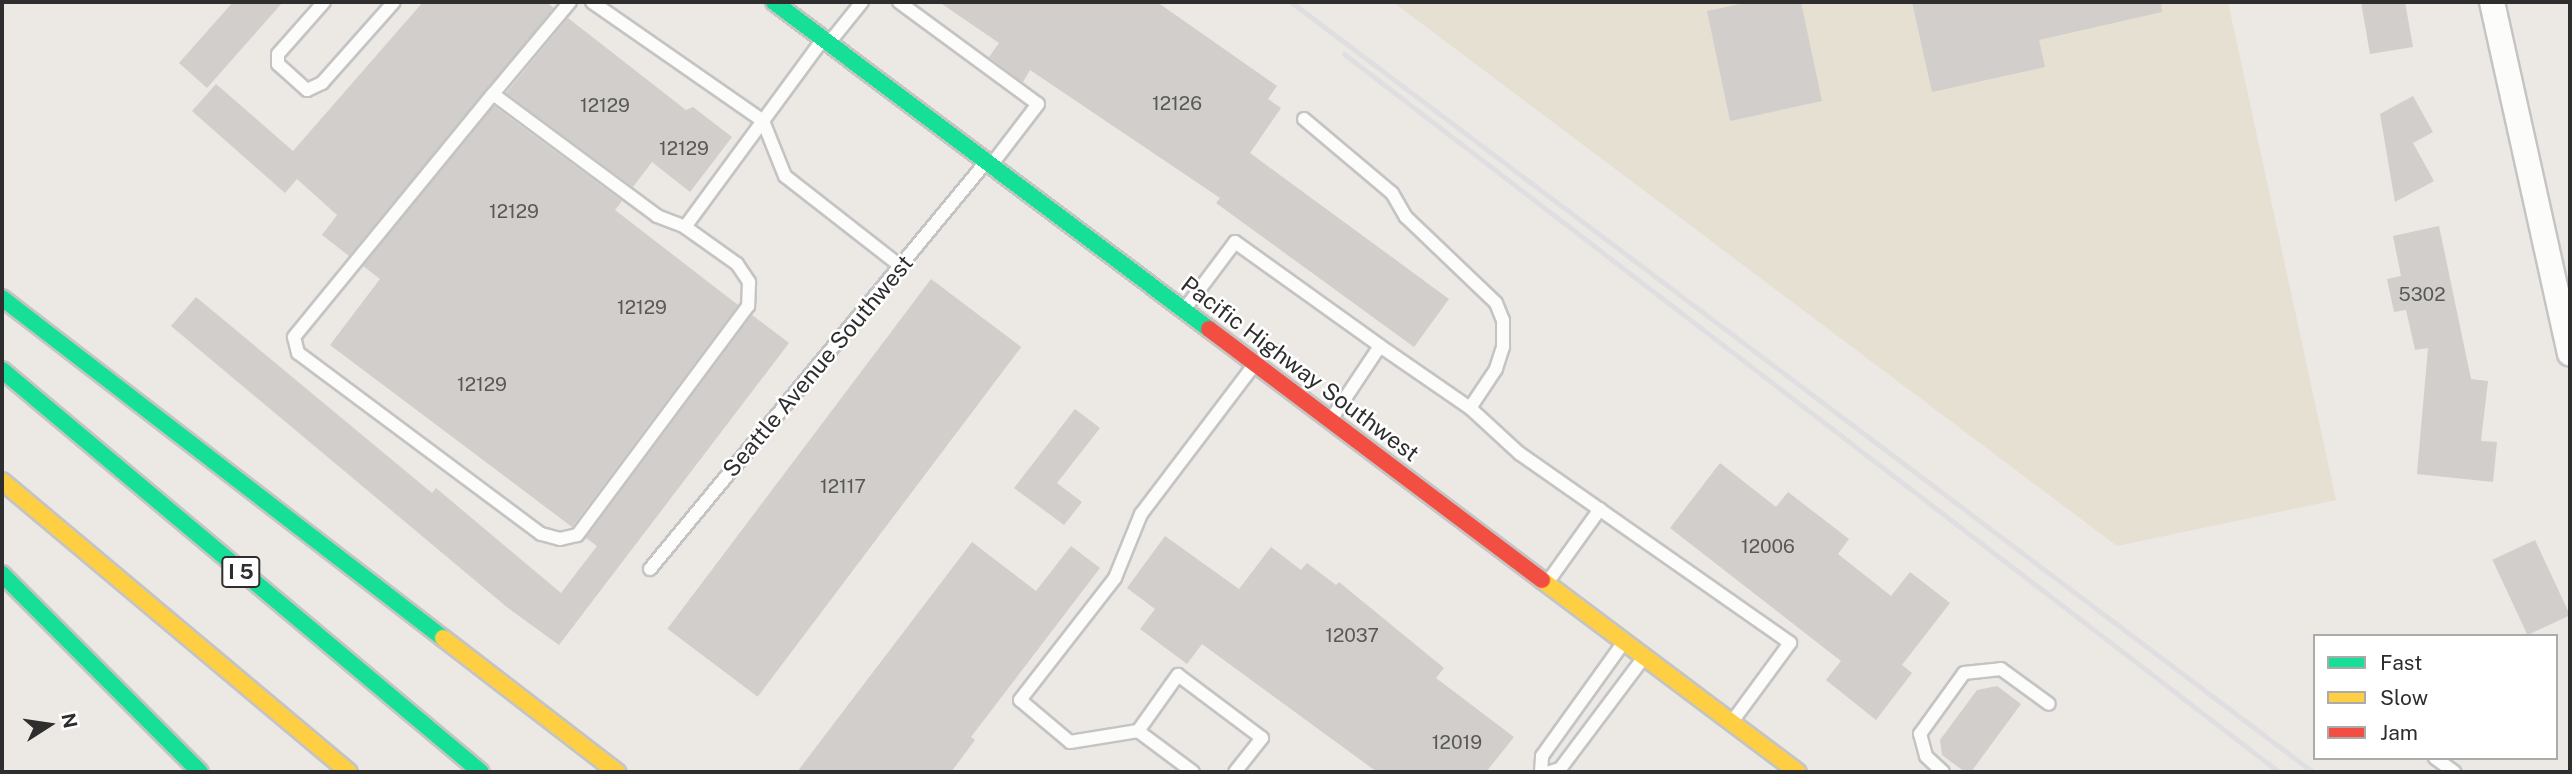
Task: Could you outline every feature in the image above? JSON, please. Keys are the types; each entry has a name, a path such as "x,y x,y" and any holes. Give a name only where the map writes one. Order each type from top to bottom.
{"main road":[{"name":"Pacific Highway Southwest","path":"774,2 1798,772"},
{"path":"2,298 617,772"},
{"name":"I 5","path":"2,370 481,772"},
{"path":"2,481 349,772"},
{"path":"2,574 200,772"}],"street":[{"path":"2492,2 2566,305 2570,353"}],"lane":[{"path":"324,2 278,54 278,64 307,90 322,83 394,2"},
{"path":"493,94 657,216 685,227 737,264 748,282 748,306 577,535 560,539 541,534 298,353 294,337 493,94 570,2"},
{"path":"592,2 763,121 785,176 900,266"},
{"path":"685,227 763,121 826,41 862,2"},
{"name":"Seattle Avenue Southwest","path":"650,569 900,266 1038,104 899,2"},
{"path":"1304,119 1392,193 1406,217 1496,303 1503,320 1503,347 1496,369 1470,408"},
{"path":"1184,310 1236,242 1470,408 1520,453 1790,643 1731,722"},
{"path":"1331,420 1380,346"},
{"path":"1235,772 1262,738 1178,675 1139,731 1070,742 1020,700 1115,578 1141,514 1255,364"},
{"path":"1546,583 1600,509"},
{"path":"1541,772 1542,756 1624,642"},
{"path":"1550,772 1560,769 1644,656"},
{"path":"1943,772 1926,757 1920,734 1964,673 2001,669 2049,704"},
{"path":"1139,731 1193,772"},
{"path":"2438,760 2454,772"}],"shaded area":[{"path":"1393,2 2228,2 2336,500 2117,546"}],"building":[{"path":"233,2 283,2 207,88 179,63"},
{"path":"423,2 546,2 554,8 349,256 322,235 337,215 297,179 285,193 192,111 216,84 293,151"},
{"path":"939,2 1157,2 1277,86 1268,99 1281,108 1250,153 1449,299 1414,347 1216,203 1220,198 1030,70 1023,82 1018,79 989,57 999,43"},
{"path":"1750,2 1801,2 1822,101 1730,121 1707,11"},
{"path":"1912,2 2161,2 2162,12 2039,40 2045,67 1932,92"},
{"path":"2361,2 2405,2 2413,47 2370,54"},
{"path":"568,18 686,110 693,107 732,137 690,192 652,162 633,187 506,93"},
{"path":"2413,96 2433,132 2413,143 2434,181 2395,202 2380,114"},
{"path":"494,106 622,201 615,210 738,305 572,527 330,345 380,279 363,266"},
{"path":"2439,226 2471,379 2488,381 2481,441 2497,442 2493,482 2417,474 2428,348 2415,350 2406,310 2394,312 2387,279 2401,276 2393,236"},
{"path":"931,279 1021,347 758,697 667,629"},
{"path":"196,297 432,493 436,488 561,593 597,546 586,538 752,315 789,343 559,645 508,608 171,326"},
{"path":"1075,409 1100,428 1057,483 1082,502 1064,525 1014,488"},
{"path":"1720,463 1776,507 1788,492 1849,539 1838,554 1891,596 1910,572 1950,603 1902,665 1912,673 1876,720 1826,680 1841,661 1670,528"},
{"path":"1165,536 1239,589 1271,547 1301,570 1307,563 1336,585 1339,582 1444,668 1436,678 1514,737 1486,772 1377,772 1202,644 1187,664 1140,629 1155,609 1127,588"},
{"path":"2535,540 2570,615 2527,634 2492,560"},
{"path":"972,542 1036,591 1071,546 1100,568 971,737 975,740 951,772 797,772"},
{"path":"1997,686 2021,704 1971,772 1965,772 1942,755 1940,740 1977,690"}],"railway":[{"path":"1291,2 2313,772"},
{"path":"1344,54 2279,772"}],"traffic: fast":[{"path":"774,2 1209,329"},
{"path":"2,298 443,638"},
{"path":"2,370 481,772"},
{"path":"2,574 200,772"}],"traffic: slow":[{"path":"2,481 349,772"},
{"path":"1542,580 1798,772"},
{"path":"443,638 617,772"}],"traffic: jam":[{"path":"1209,329 1542,580"}]}
